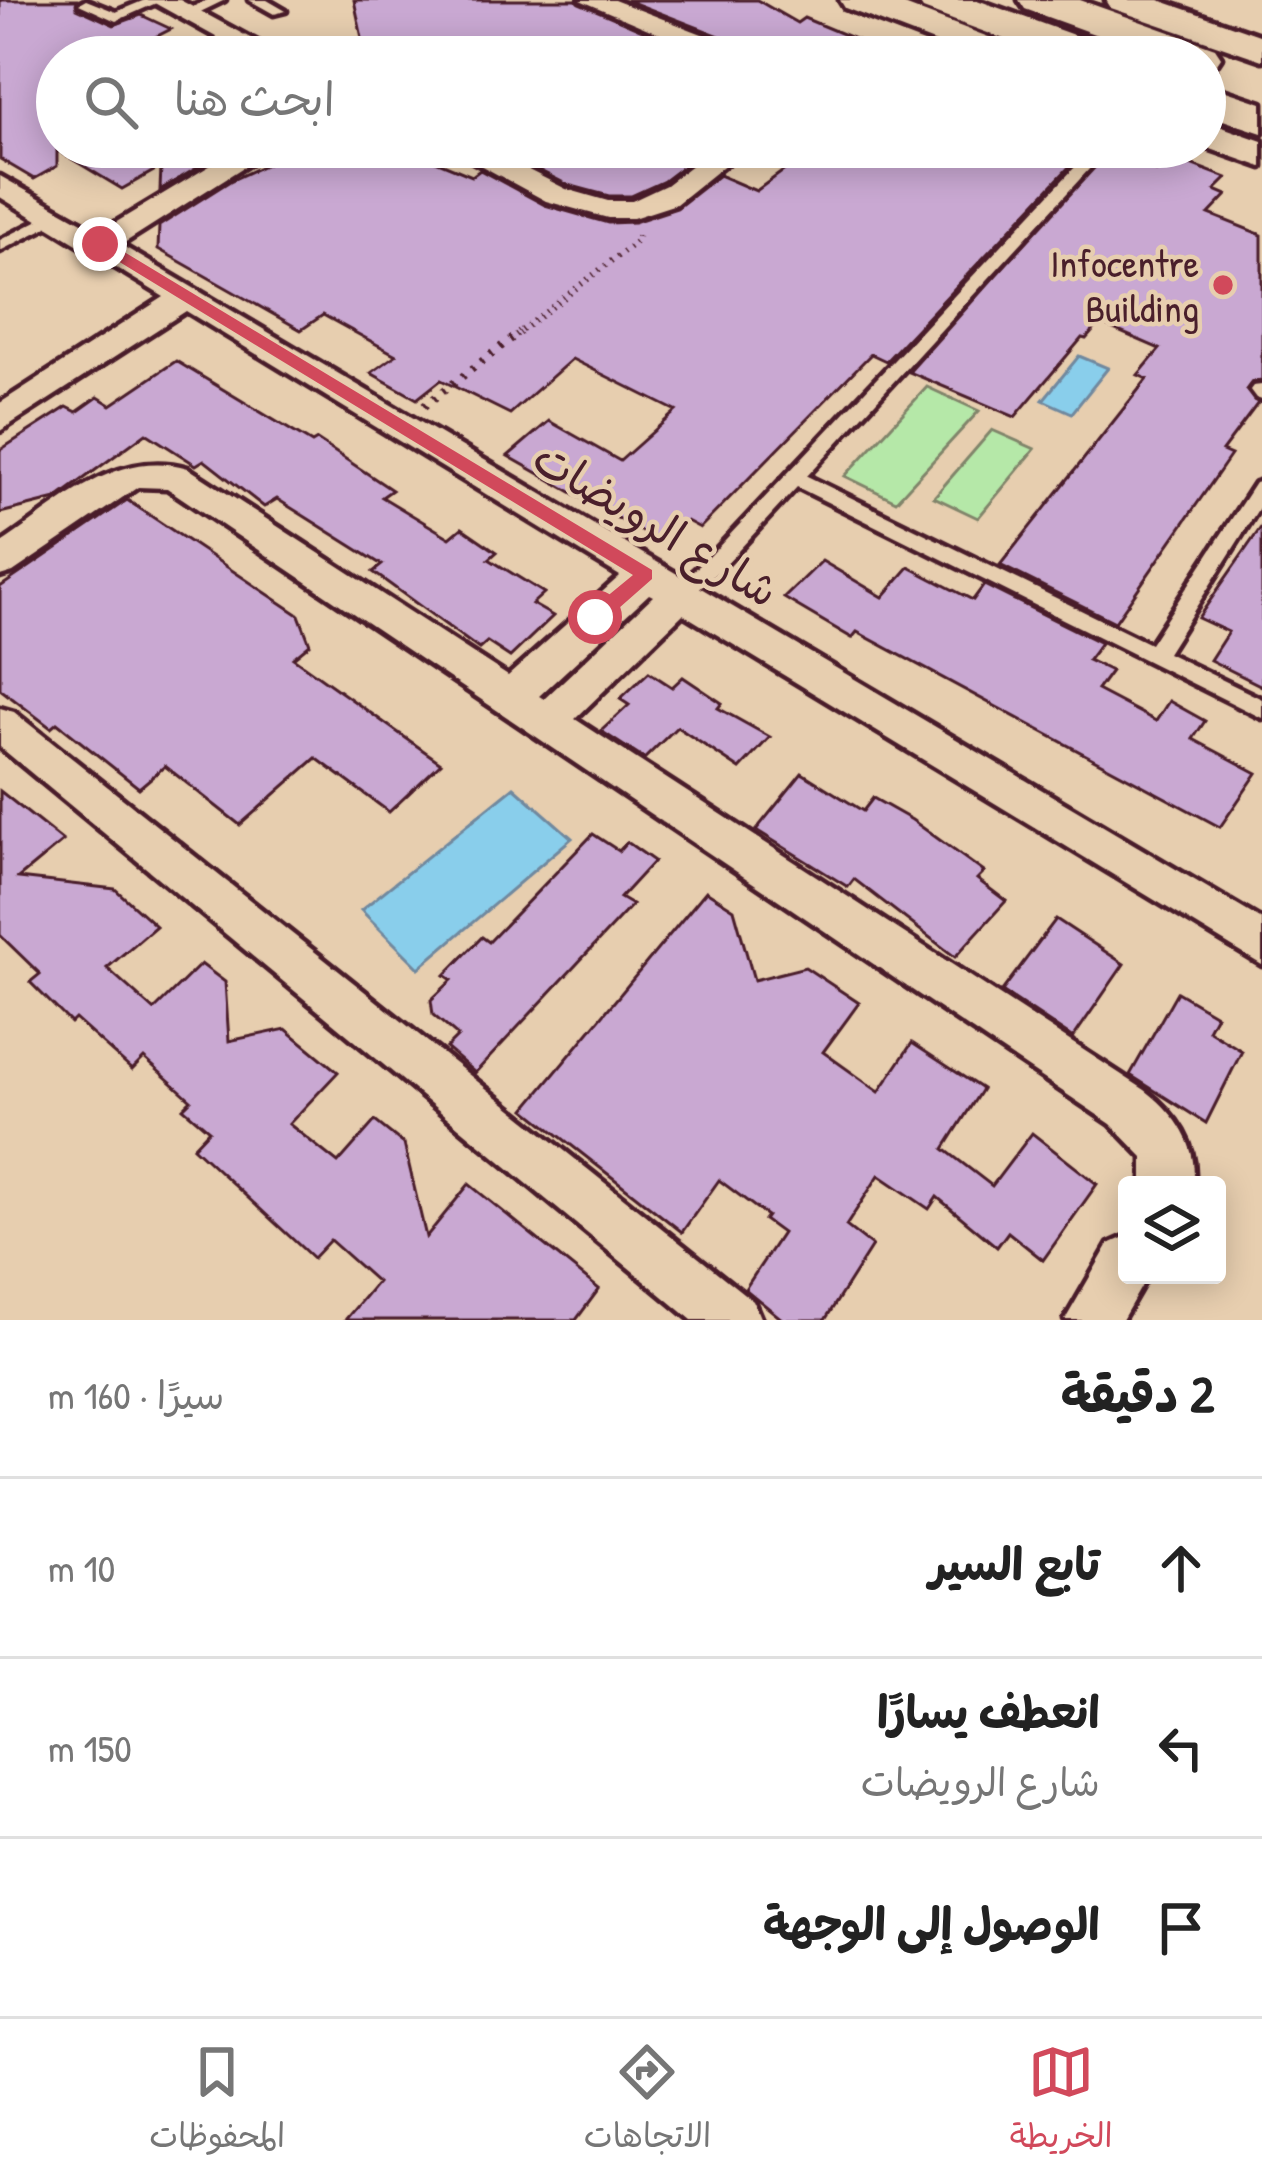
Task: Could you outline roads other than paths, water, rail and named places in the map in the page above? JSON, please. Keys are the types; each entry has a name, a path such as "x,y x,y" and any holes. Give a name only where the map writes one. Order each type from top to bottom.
{"highway":[{"path":"938,0 1037,36"},
{"path":"1040,0 1141,36"},
{"path":"1226,67 1262,80"},
{"path":"1226,105 1262,118"}],"main road":[{"path":"858,0 952,36"},
{"path":"1124,0 1225,36"},
{"path":"1226,36 1262,49"},
{"path":"1226,141 1262,155"}],"street":[{"path":"592,0 683,36"},
{"path":"167,5 230,36"},
{"path":"100,244 226,168"},
{"path":"505,168 586,207 632,211 667,197 705,168"},
{"name":"شارع الرويضات","path":"0,185 1262,944"},
{"path":"0,418 188,296"},
{"path":"0,562 110,487 143,473 176,477 1128,1107 1151,1124 1166,1148 1171,1176"},
{"path":"510,698 646,574"},
{"path":"545,722 679,595"},
{"path":"0,724 734,1320"},
{"path":"1092,1320 1118,1277"}],"lane":[{"path":"86,4 116,17 218,0"},
{"path":"256,0 279,11"},
{"path":"679,595 717,561 1082,168"},
{"path":"0,246 55,217"},
{"path":"792,478 1262,709"},
{"path":"1154,656 1262,488"}],"water":[{"path":"1079,356 1108,368 1072,413 1043,400"},
{"path":"514,787 572,838 419,968 361,910"}],"place":[{"name":"Infocentre Building","path":"1223,285"}]}
